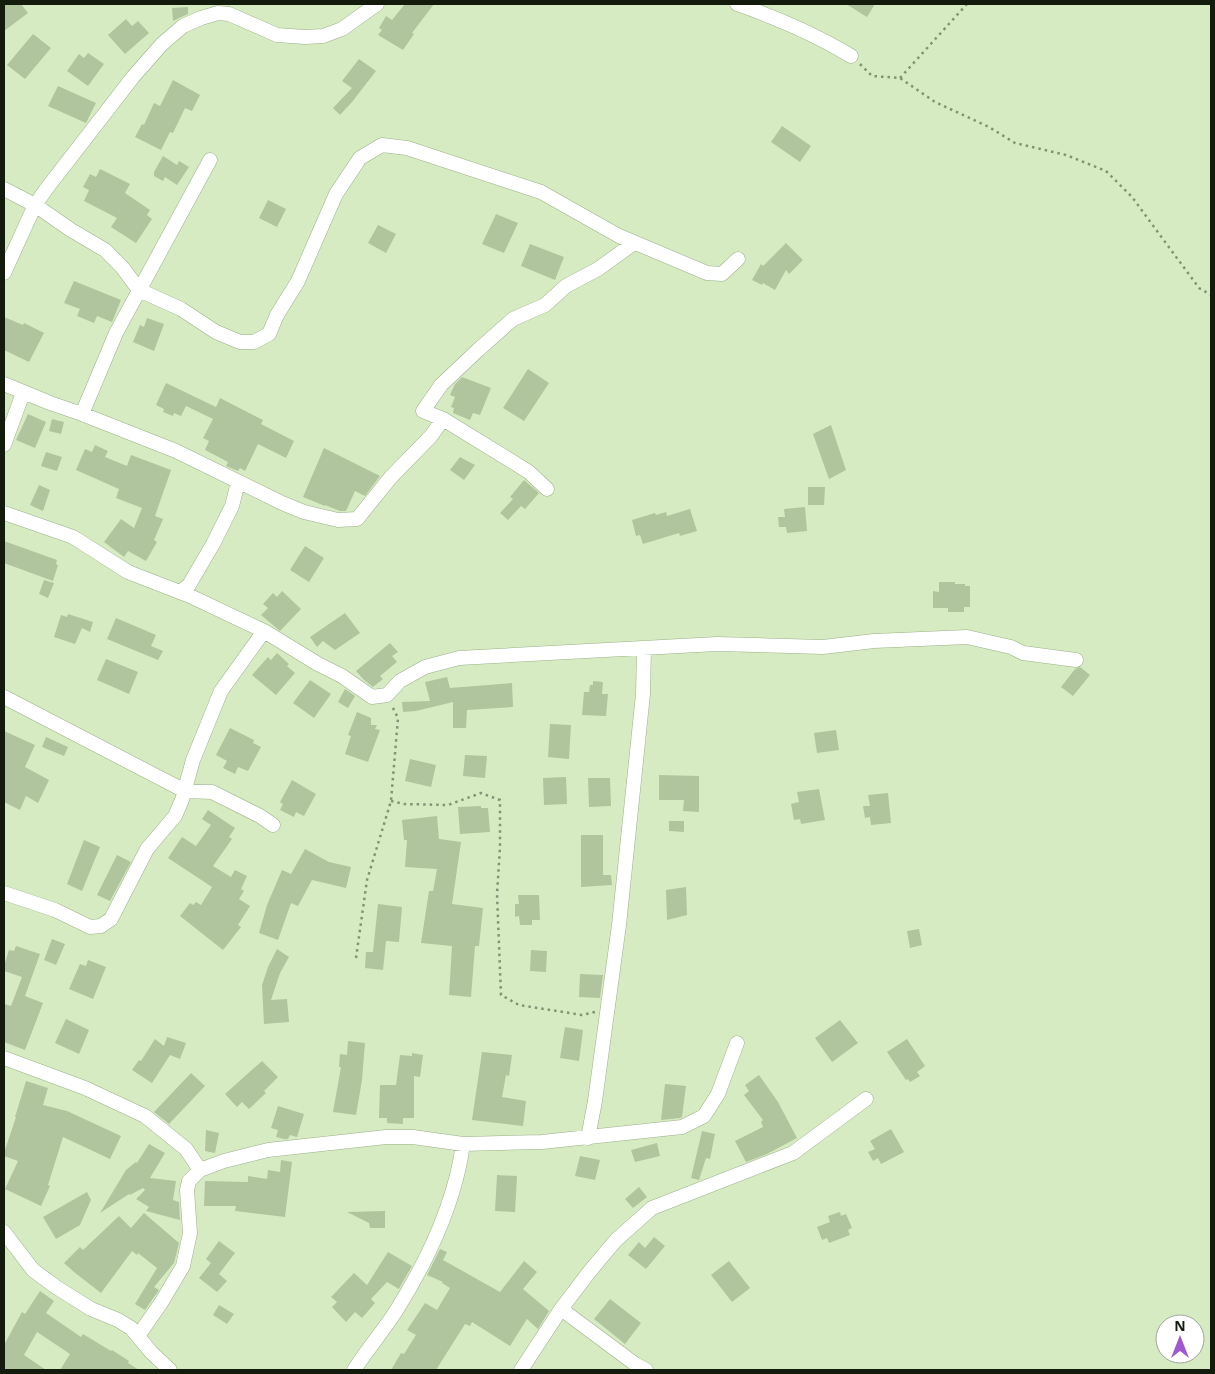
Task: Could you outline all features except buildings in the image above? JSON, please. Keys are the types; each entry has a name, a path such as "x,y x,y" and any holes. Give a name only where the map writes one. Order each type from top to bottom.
{"street":[{"path":"4,273 35,205 133,77 162,44 182,26 201,18 223,13 277,35 323,36 342,29 377,4"},
{"path":"737,4 775,18 824,40 851,56"},
{"path":"4,189 35,205 104,250 122,267 139,290 181,309 216,332 240,342 254,342 269,334 298,281 336,194 360,158 382,145 407,148 541,192 619,236 707,273 722,274 738,259"},
{"path":"82,414 116,333 210,160"},
{"path":"548,489 529,472 443,419 423,411 441,384 513,319 545,305 566,286 598,269 634,242"},
{"path":"4,384 23,393 176,450 238,482 304,512 338,520 357,519 391,477 431,436 443,419"},
{"path":"4,445 23,393"},
{"path":"180,592 189,585 213,544 232,506 238,482"},
{"path":"4,513 73,538 128,572 180,592 264,631 318,664 342,676 372,697 387,695 400,681 425,668 459,658 716,644 823,647 874,641 967,638 1011,647 1023,653 1076,660"},
{"path":"4,893 55,910 90,927 101,926 111,919 147,849 175,816 220,691 264,631"},
{"path":"588,1138 595,1101 618,925 644,694 644,648"},
{"path":"4,697 185,791 212,792 260,816 273,825"},
{"path":"138,1336 161,1303 182,1266 190,1233 187,1190 189,1181 200,1170 224,1161 268,1150 386,1137 413,1137 463,1144 542,1142 682,1127 704,1116 718,1094 737,1043"},
{"path":"4,1058 85,1088 144,1116 186,1148 200,1170"},
{"path":"521,1370 561,1309 590,1271 616,1240 652,1208 793,1153 866,1099"},
{"path":"354,1370 396,1311 426,1255 450,1205 463,1144"},
{"path":"4,1232 33,1270 91,1309 118,1320 131,1328 150,1352 170,1370"},
{"path":"561,1309 637,1368"}],"path":[{"path":"900,78 967,4"},
{"path":"851,56 872,76 900,78 935,102 989,127 1015,143 1066,155 1106,171 1132,197 1199,288 1211,295"},
{"path":"356,958 367,880 391,801 398,718 387,695"},
{"path":"391,801 404,804 448,805 481,793 500,800 497,894 501,995 519,1006 573,1014 582,1015 606,1010"}]}
